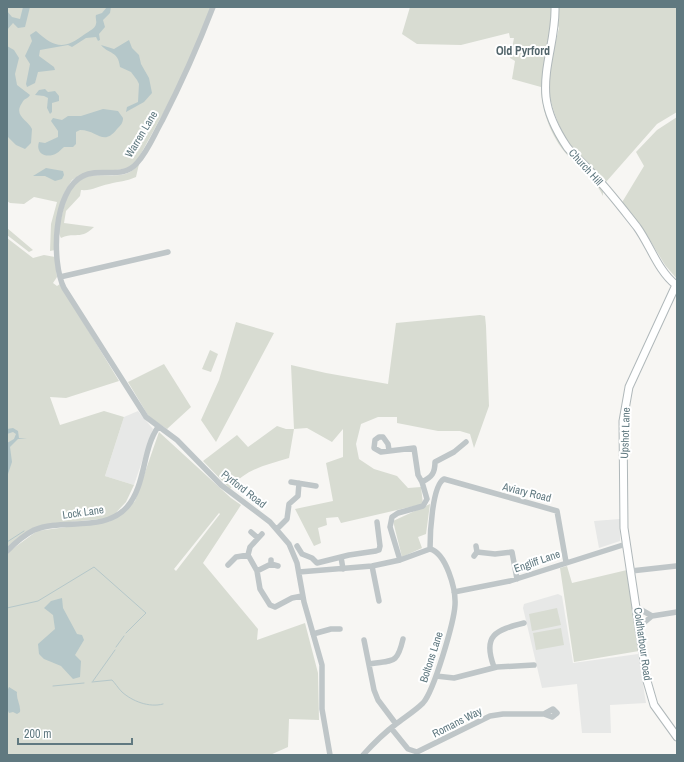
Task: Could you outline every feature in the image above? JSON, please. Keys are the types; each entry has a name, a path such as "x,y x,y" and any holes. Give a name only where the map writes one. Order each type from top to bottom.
{"main road":[{"name":"Church Hill","path":"555,7 555,23 547,64 546,90 548,105 555,126 571,152 599,180 637,228 664,271 676,285"},
{"name":"Upshot Lane","path":"626,544 624,513 623,421 626,401 631,383 676,285"},
{"name":"Coldharbour Road","path":"626,544 638,608 650,694 657,710 677,738"}],"street":[{"name":"Warren Lane","path":"60,277 58,229 67,191 73,182 82,176 93,173 122,172 138,163 183,78 213,7"},
{"path":"60,277 160,251 168,252"},
{"name":"Pyrford Road","path":"60,277 64,288 144,414 158,427 177,440 221,485 277,529 292,549 299,572 302,596 322,665 322,709 330,755"},
{"name":"Lock Lane","path":"7,551 35,530 101,521 113,518 123,511 134,497 153,436 158,427"},
{"path":"422,482 435,471 435,462 454,452 466,442"},
{"path":"389,450 414,448 418,474 426,493 426,503 423,506 398,513 392,517 390,527 400,560"},
{"name":"Aviary Road","path":"427,549 431,518 437,490 441,480 451,480 486,492 557,511 566,562"},
{"path":"291,482 316,486"},
{"path":"277,529 287,519 289,504 298,496 299,483"},
{"path":"297,546 302,554 312,558 316,563 379,550 380,546 377,522"},
{"path":"251,532 260,536 250,547 248,555 257,571 260,589 272,607 292,598 302,596"},
{"name":"Engliff Lane","path":"454,592 517,579 566,562 626,544"},
{"path":"299,572 372,566 400,560 427,549"},
{"name":"Boltons Lane","path":"363,755 391,728 423,702 432,688 436,676 454,615 454,592 444,562 437,552 427,549"},
{"path":"476,551 512,552 517,579"},
{"path":"229,562 241,555 248,555"},
{"path":"341,557 343,569"},
{"path":"257,571 271,562 278,566"},
{"path":"372,566 379,601"},
{"path":"631,571 676,566"},
{"path":"638,608 652,616"},
{"path":"640,626 652,616 677,612"},
{"path":"494,667 489,652 492,638 498,631 521,625"},
{"path":"313,634 331,629 340,630"},
{"path":"369,664 396,658 399,655 403,639"},
{"path":"364,640 374,690 378,700 396,724"},
{"path":"436,676 454,678 494,667 531,667"},
{"name":"Romans Way","path":"391,728 408,749 417,752 490,716 503,714 544,714"}],"shaded area":[{"path":"7,7 211,7 182,79 138,159 129,168 80,175 72,180 63,195 55,250 50,251 51,224 57,202 34,197 24,204 10,203 7,201"},
{"path":"23,7 30,7 25,27 18,28 13,23 7,30 7,11 12,17 20,19"},
{"path":"107,7 111,7 110,13 103,20 105,27 99,34 100,40 98,41 96,37 86,38 72,47 68,45 40,50 39,56 54,67 55,70 38,72 35,83 27,87 26,84 30,64 25,56 32,41 30,35 36,31 54,44 65,45 71,43 93,29 96,23 96,15 102,13"},
{"path":"410,7 553,7 545,71 554,125 603,187 603,196 593,181 564,152 553,135 543,107 541,87 512,79 515,61 510,58 514,38 510,38 509,33 461,45 417,44 402,34"},
{"path":"557,7 677,7 677,112 657,124 606,182 571,146 561,130 550,98 549,83 551,60 559,28 557,23"},
{"path":"129,40 132,48 139,55 141,64 149,78 152,93 144,102 126,112 127,107 138,102 139,84 131,72 120,67 115,55 101,45 114,49"},
{"path":"7,46 14,50 19,58 15,74 17,85 30,95 23,101 19,111 22,118 32,129 31,143 25,149 16,145 7,136"},
{"path":"45,89 48,92 55,91 59,96 59,101 52,103 52,112 50,114 47,108 48,98 35,95 39,90"},
{"path":"103,109 118,111 123,118 122,124 108,137 80,130 76,132 76,144 73,147 64,147 57,153 49,156 40,152 38,146 39,142 45,143 58,137 58,131 51,121 53,118 62,120 68,116 81,116"},
{"path":"677,117 677,279 665,265 640,224 621,204 644,166 636,152 657,130"},
{"path":"139,164 136,177 92,189 81,190 80,196 66,211 64,223 94,227 85,234 70,235 61,238 59,230 62,215 68,195 77,183 87,177 98,175 120,175 130,172"},
{"path":"46,168 63,171 64,175 62,179 55,181 45,176 33,176"},
{"path":"7,228 33,250 29,252 7,235"},
{"path":"7,238 33,258 44,255 55,257 57,277 53,283 57,286 60,284 119,381 66,398 50,397 60,425 104,411 124,417 105,476 134,485 126,502 111,518 60,523 38,527 7,549"},
{"path":"480,315 485,316 489,406 474,448 470,434 460,431 438,431 397,423 397,417 378,417 361,424 356,444 359,459 374,469 397,476 408,488 421,487 423,504 341,523 338,517 326,518 327,525 318,528 321,543 314,546 295,509 333,501 326,463 343,457 343,429 332,442 307,428 294,429 291,365 388,384 396,323"},
{"path":"236,322 274,333 216,442 201,420 219,380"},
{"path":"210,350 218,354 211,372 202,369"},
{"path":"164,364 191,407 167,429 149,417 128,382"},
{"path":"138,411 153,429 134,485 105,476 124,417"},
{"path":"277,426 286,429 294,429 289,458 249,472 236,482 230,489 203,461 237,435 248,447"},
{"path":"13,428 18,431 19,438 27,439 18,439 10,447 12,462 7,477 7,443 14,439 16,434 13,432 7,434 7,429"},
{"path":"159,432 231,498 241,505 203,563 258,629 257,640 305,623 318,673 319,720 289,719 288,747 270,755 7,755 7,553 37,531 111,521 135,501","holes":["219,513 220,514 176,571 174,569"]},
{"path":"430,504 426,534 418,537 422,548 402,557 393,521"},
{"path":"620,519 620,541 599,548 594,521"},
{"path":"567,566 572,583 627,570 639,651 574,662 560,568"},
{"path":"558,594 562,596 573,663 638,654 646,703 610,705 611,733 582,733 577,684 542,688 523,608 524,604"},
{"path":"62,598 63,608 77,634 82,635 84,640 75,655 81,661 80,677 73,679 61,666 44,659 39,654 38,644 55,629 53,615 44,608 51,601"},
{"path":"557,608 561,625 532,631 529,614"},
{"path":"561,628 564,645 536,650 533,633"},
{"path":"9,687 17,692 20,712 17,714 13,712 9,713 8,711 7,691"}],"waterway":[{"path":"7,542 24,531"},
{"path":"7,608 38,601 94,567 146,613 126,633"},
{"path":"116,647 124,636"},
{"path":"93,681 115,650"},
{"path":"92,682 112,680 122,692 136,701 152,705 163,704"},
{"path":"53,686 84,683"}],"district":[{"name":"Old Pyrford","path":"523,51"}]}
